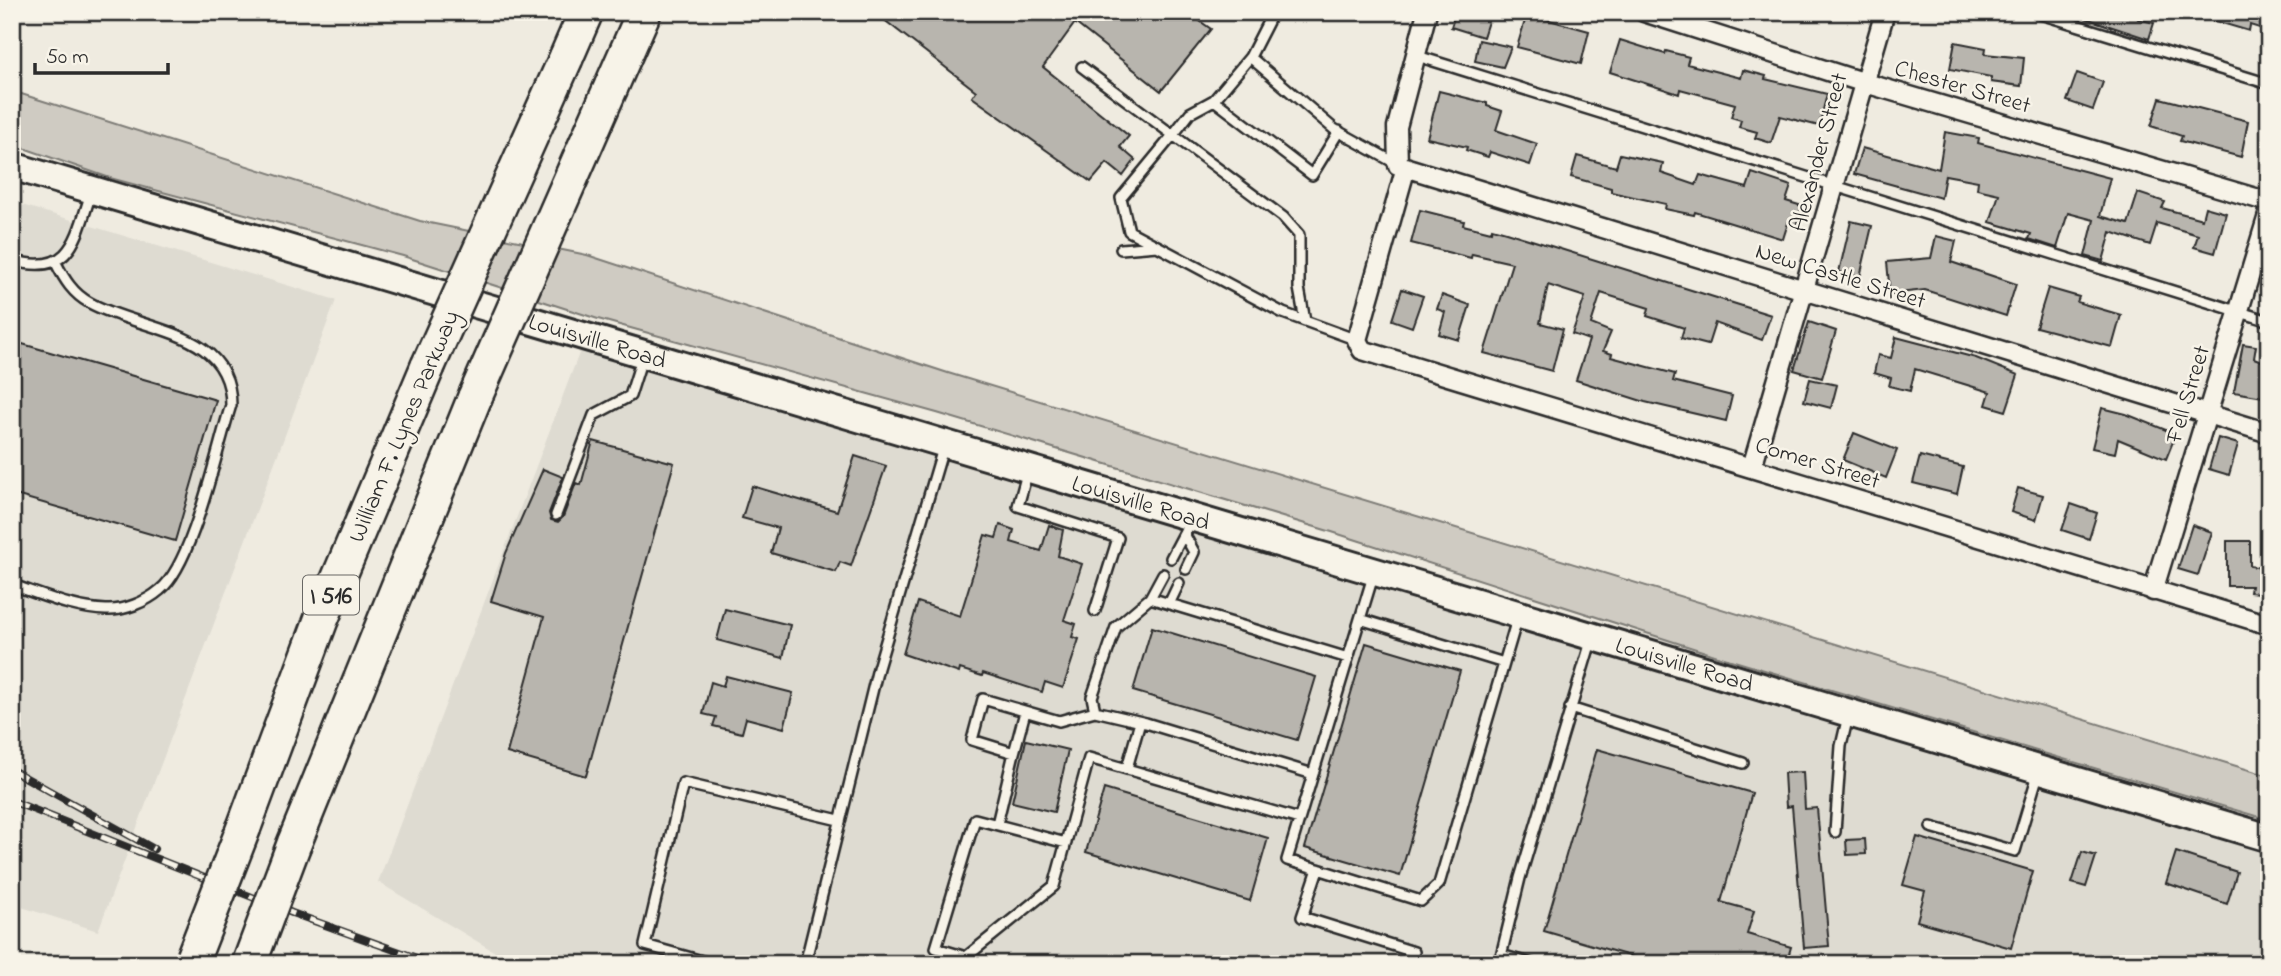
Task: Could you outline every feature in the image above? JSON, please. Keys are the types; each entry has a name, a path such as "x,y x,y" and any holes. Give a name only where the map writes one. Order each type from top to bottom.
{"highway":[{"name":"William F. Lynes Parkway","path":"192,961 321,620 428,366 586,12"},
{"name":"I 516","path":"250,964 294,845 475,397 644,12"}],"main road":[{"name":"Louisville Road","path":"12,166 1029,468 1188,525 1374,571 2269,838"}],"street":[{"path":"1357,340 1402,166 1397,127 1427,12"},
{"name":"Chester Street","path":"1644,12 1862,82 2269,202"},
{"name":"Alexander Street","path":"1752,467 1806,289 1862,82 1885,12"},
{"name":"New Castle Street","path":"1402,166 2269,433"},
{"name":"Fell Street","path":"2153,591 2269,212"},
{"name":"Comer Street","path":"1357,340 1362,350 2269,625"}],"lane":[{"path":"1273,12 1250,57 1214,100 1190,113 1121,198 1129,231 1283,313 1357,340"},
{"path":"2034,12 2269,84"},
{"path":"1414,55 2269,321"},
{"path":"1250,57 1339,131 1402,166"},
{"path":"1082,67 1283,217 1299,234 1299,288 1305,321"},
{"path":"1214,100 1312,175 1339,131"},
{"path":"12,260 34,265 56,263 76,239 92,190"},
{"path":"1121,249 1157,246"},
{"path":"12,584 79,608 109,611 135,605 162,590 179,566 231,405 231,386 222,367 209,350 88,302 67,284 56,263"},
{"path":"556,515 594,415 630,396 644,353"},
{"path":"805,964 878,668 945,444"},
{"path":"1029,468 1018,506 1118,538 1095,611"},
{"path":"1171,558 1188,525"},
{"path":"1186,569 1194,552 1188,525"},
{"path":"1374,571 1287,860 1421,901 1439,884 1518,614"},
{"path":"1095,711 1092,697 1116,627 1150,598 1163,574"},
{"path":"1169,604 1179,583"},
{"path":"1150,598 1349,658"},
{"path":"1360,619 1504,663"},
{"path":"1532,964 1500,959 1520,878 1592,636"},
{"path":"1014,753 972,740 983,699 1059,721 1095,711 1313,774"},
{"path":"1570,708 1743,763"},
{"path":"997,824 1025,712"},
{"path":"1835,832 1839,813 1841,746 1849,713"},
{"path":"1127,768 1140,722"},
{"path":"966,957 1054,887 1089,758 1299,819"},
{"path":"1931,827 2015,851 2039,769"},
{"path":"713,964 645,945 683,783 839,820"},
{"path":"987,964 936,948 975,819 1066,843"},
{"path":"1318,869 1302,917 1413,952"}],"shaded area":[{"path":"12,91 420,221 587,255 948,373 2269,776 2269,820 1724,658 1332,532 937,413 598,319 403,256 110,178 12,144"},
{"path":"12,202 336,300 98,931 12,904"},
{"path":"586,335 2269,838 2269,964 528,964 500,955 378,882"}],"building":[{"path":"874,12 1187,12 1211,29 1161,91 1075,23 1043,67 1129,136 1120,147 1135,160 1123,176 1107,163 1091,182 972,97 976,91"},
{"path":"1456,12 1491,12 1483,37 1451,27"},
{"path":"2083,12 2140,12 2138,19 2154,23 2149,39 2082,17"},
{"path":"2198,12 2269,12 2269,31 2250,25 2249,31 2198,16"},
{"path":"1527,14 1589,31 1581,64 1517,47"},
{"path":"1479,40 1511,47 1503,67 1475,61"},
{"path":"1620,40 1665,54 1666,51 1689,57 1687,64 1741,78 1743,70 1766,76 1765,79 1827,94 1819,126 1780,116 1771,143 1755,138 1757,132 1739,127 1741,120 1731,117 1735,104 1680,89 1679,94 1610,72"},
{"path":"1955,42 1986,48 1985,54 2024,58 2021,86 1991,82 1991,77 1950,69"},
{"path":"2077,73 2103,82 2093,110 2067,101"},
{"path":"1439,91 1487,103 1487,106 1502,111 1496,130 1537,144 1530,165 1490,152 1488,157 1466,150 1467,147 1427,138"},
{"path":"2160,98 2248,121 2241,157 2180,141 2182,136 2151,126"},
{"path":"1945,132 1979,138 1978,143 2110,178 2100,216 2128,224 2138,193 2165,202 2162,208 2202,219 2205,207 2226,213 2215,253 2194,247 2198,235 2157,223 2150,245 2111,232 2103,261 2085,256 2094,220 2068,213 2057,248 2029,239 2031,234 1990,222 1999,194 1977,189 1978,181 1945,175 1941,198 1854,174 1862,148 1939,169"},
{"path":"1620,154 1663,163 1661,173 1696,185 1700,175 1747,188 1752,173 1791,186 1786,201 1802,206 1796,226 1788,223 1783,239 1695,212 1694,215 1665,209 1666,204 1611,192 1611,188 1571,177 1577,156 1616,167"},
{"path":"1420,210 1464,221 1463,225 1491,232 1492,228 1506,232 1771,315 1762,340 1715,323 1708,345 1681,338 1684,328 1647,316 1649,308 1601,293 1591,324 1611,332 1603,351 1612,354 1611,357 1675,374 1673,381 1732,396 1726,421 1645,402 1576,380 1589,340 1572,334 1585,297 1548,285 1540,323 1563,329 1552,371 1484,353 1512,263 1472,254 1471,258 1411,243"},
{"path":"1851,221 1872,226 1860,277 1839,272"},
{"path":"1936,236 1956,241 1951,262 2016,284 2006,316 1925,290 1890,294 1887,262 1931,258"},
{"path":"2048,288 2079,297 2077,302 2121,315 2112,347 2036,327"},
{"path":"1402,289 1423,296 1412,327 1392,320"},
{"path":"1442,295 1470,305 1459,340 1439,334 1445,312 1437,309"},
{"path":"1809,322 1836,331 1822,378 1794,370"},
{"path":"1896,337 1976,358 2018,375 2006,411 1986,405 1990,392 1915,369 1910,391 1889,386 1891,378 1874,373 1878,355 1891,358"},
{"path":"12,341 216,400 175,541 12,494"},
{"path":"2243,344 2256,346 2254,358 2269,364 2269,398 2234,392"},
{"path":"1810,379 1837,385 1831,408 1804,401"},
{"path":"2102,408 2126,414 2176,434 2166,459 2118,439 2115,453 2092,448"},
{"path":"1854,433 1897,450 1886,478 1843,460"},
{"path":"2218,438 2238,444 2229,475 2209,469"},
{"path":"593,441 674,463 586,776 507,753 544,617 491,601 506,553 543,469 563,477 549,513 551,520 558,522 563,517 576,483 581,485"},
{"path":"855,456 886,466 851,566 840,562 836,572 771,553 778,528 742,518 752,486 837,511"},
{"path":"1920,456 1963,467 1957,494 1913,483"},
{"path":"2018,488 2043,495 2036,520 2011,512"},
{"path":"2071,504 2097,513 2089,539 2062,530"},
{"path":"1000,525 1014,530 1011,542 1041,551 1049,525 1063,530 1058,556 1082,564 1064,620 1076,624 1072,637 1079,639 1063,688 1045,682 1042,692 983,673 982,676 960,669 959,673 903,654 918,602 960,616 985,535 996,538"},
{"path":"2192,525 2212,532 2198,575 2178,569"},
{"path":"2227,541 2250,541 2250,566 2269,569 2269,594 2250,592 2251,586 2227,586"},
{"path":"725,609 790,625 783,658 717,640"},
{"path":"1152,627 1316,677 1297,740 1133,691"},
{"path":"1366,643 1460,671 1400,876 1305,848"},
{"path":"726,676 793,693 784,728 746,718 742,733 713,726 716,717 703,714 711,682 723,686"},
{"path":"1026,740 1068,750 1054,812 1012,802"},
{"path":"1597,749 1752,793 1721,902 1754,911 1747,934 1791,947 1786,964 1657,964 1544,931"},
{"path":"1803,772 1805,809 1817,808 1829,946 1804,948 1792,806 1786,807 1784,773"},
{"path":"1104,789 1268,838 1250,901 1086,852"},
{"path":"1917,837 2033,871 2011,948 1917,921 1925,891 1903,885"},
{"path":"1865,839 1866,854 1847,855 1846,840"},
{"path":"2082,852 2096,856 2086,887 2072,883"},
{"path":"2176,852 2237,872 2227,904 2166,883"}],"railway":[{"path":"12,770 154,849"},
{"path":"12,801 292,913 433,964"}]}
